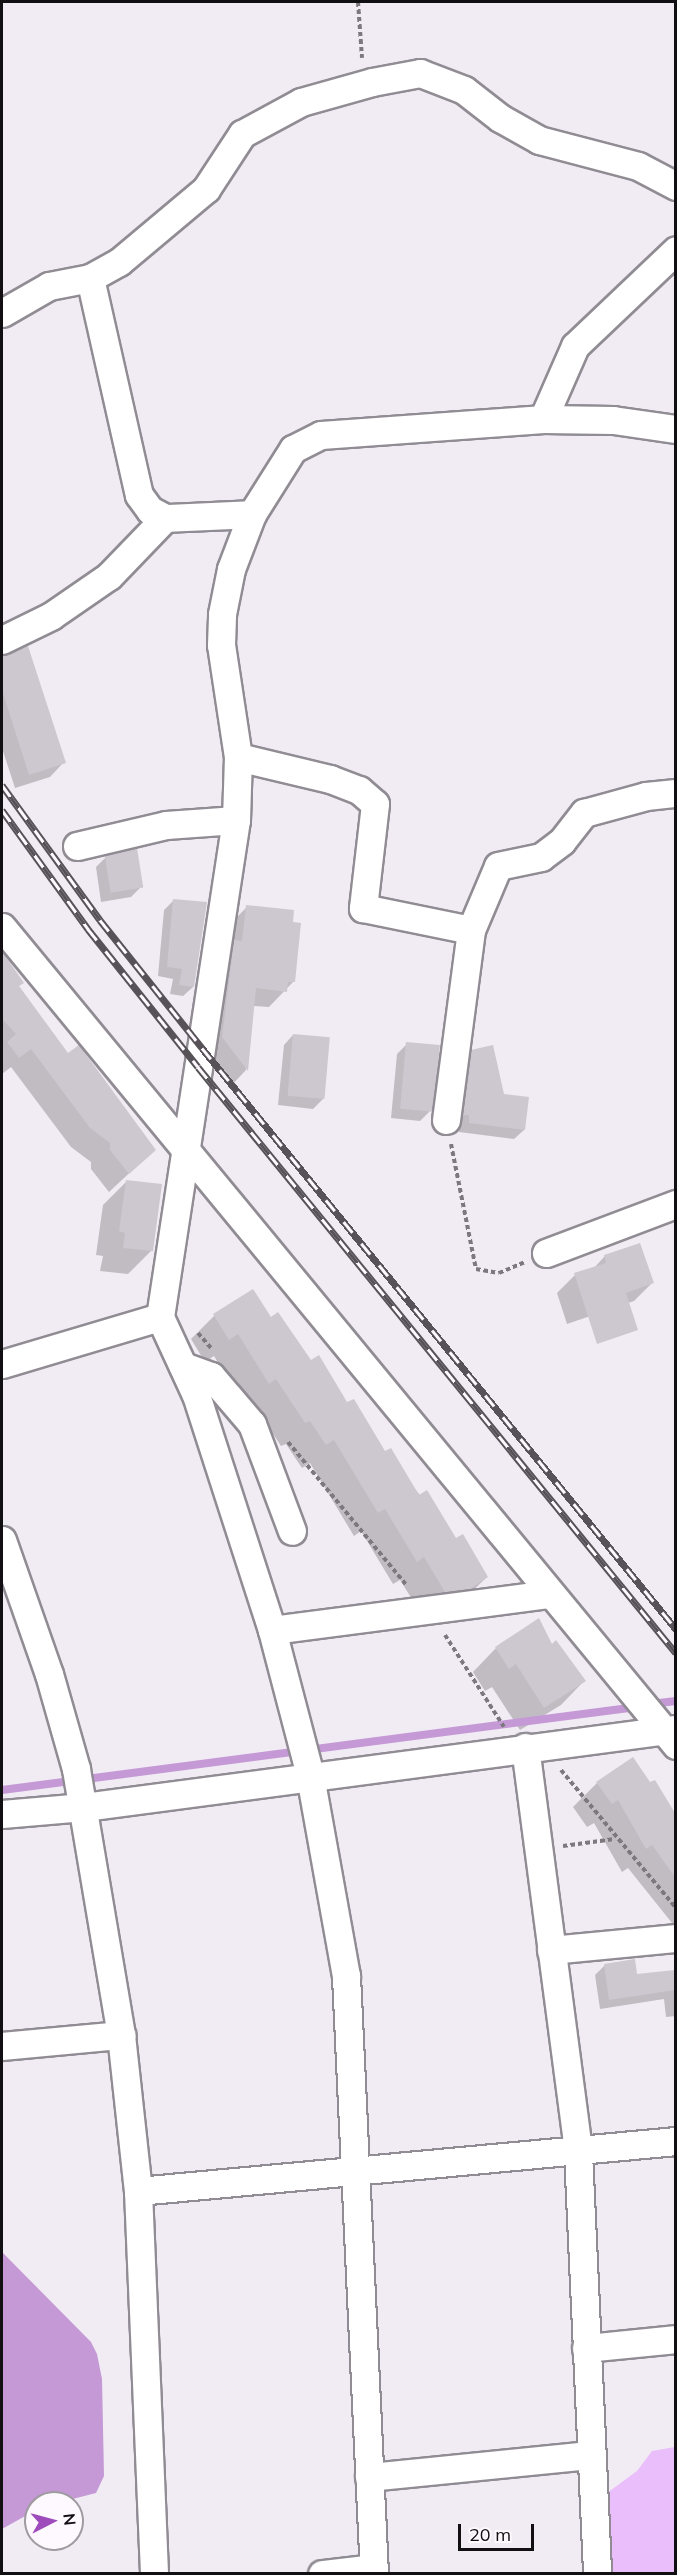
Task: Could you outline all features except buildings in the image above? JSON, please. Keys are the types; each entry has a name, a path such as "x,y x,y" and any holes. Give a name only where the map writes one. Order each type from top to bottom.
{"street":[{"path":"2,313 49,286 90,278 119,262 206,189 242,134 301,102 363,84 420,73 464,90 500,118 539,140 638,166 675,186"},
{"path":"543,419 575,346 675,250"},
{"path":"90,278 139,495 150,510 165,518 252,514"},
{"path":"322,2574 374,2571 346,1976 307,1761 272,1630 196,1395 162,1306 183,1149 236,820 238,757 222,645 222,615 231,568 252,514 293,449 321,435 543,419 613,420 675,429"},
{"path":"2,640 51,616 110,576 165,518"},
{"path":"238,757 330,779 359,790 375,804 363,908 471,930"},
{"path":"446,1120 471,930 498,866 541,857 562,841 584,813 646,796 675,793"},
{"path":"78,846 166,825 236,820"},
{"path":"2,927 550,1594 660,1723"},
{"path":"546,1253 675,1204"},
{"path":"2,1364 162,1306"},
{"path":"183,1365 211,1376 252,1424 292,1532"},
{"path":"2,1540 49,1674 76,1768 121,2035 138,2191 154,2574"},
{"path":"272,1630 550,1594"},
{"path":"2,1814 83,1803 307,1761 533,1746 660,1723"},
{"path":"533,1746 538,1850 578,2152 597,2574"},
{"path":"551,1950 675,1938"},
{"path":"2,2046 121,2035"},
{"path":"138,2191 355,2173 675,2141"},
{"path":"586,2348 675,2339"},
{"path":"369,2477 591,2455"}],"path":[{"path":"358,2 363,84"},
{"path":"446,1120 476,1269 499,1273 546,1253"},
{"path":"162,1306 213,1351"},
{"path":"282,1434 426,1610 499,1718"},
{"path":"533,1746 675,1908"},
{"path":"538,1850 616,1839"}],"shaded area":[{"path":"2,2252 91,2342 97,2354 102,2379 104,2476 96,2493 84,2496 84,2491 24,2491 24,2517 2,2529"},
{"path":"675,2447 675,2573 611,2573 607,2493 637,2471 652,2451"}],"waterway":[{"path":"651,1704 676,1701"},
{"path":"2,1790 637,1707"}],"railway":[{"path":"2,785 100,920 202,1048 676,1629"},
{"path":"2,810 88,929 198,1067 676,1653"}]}
